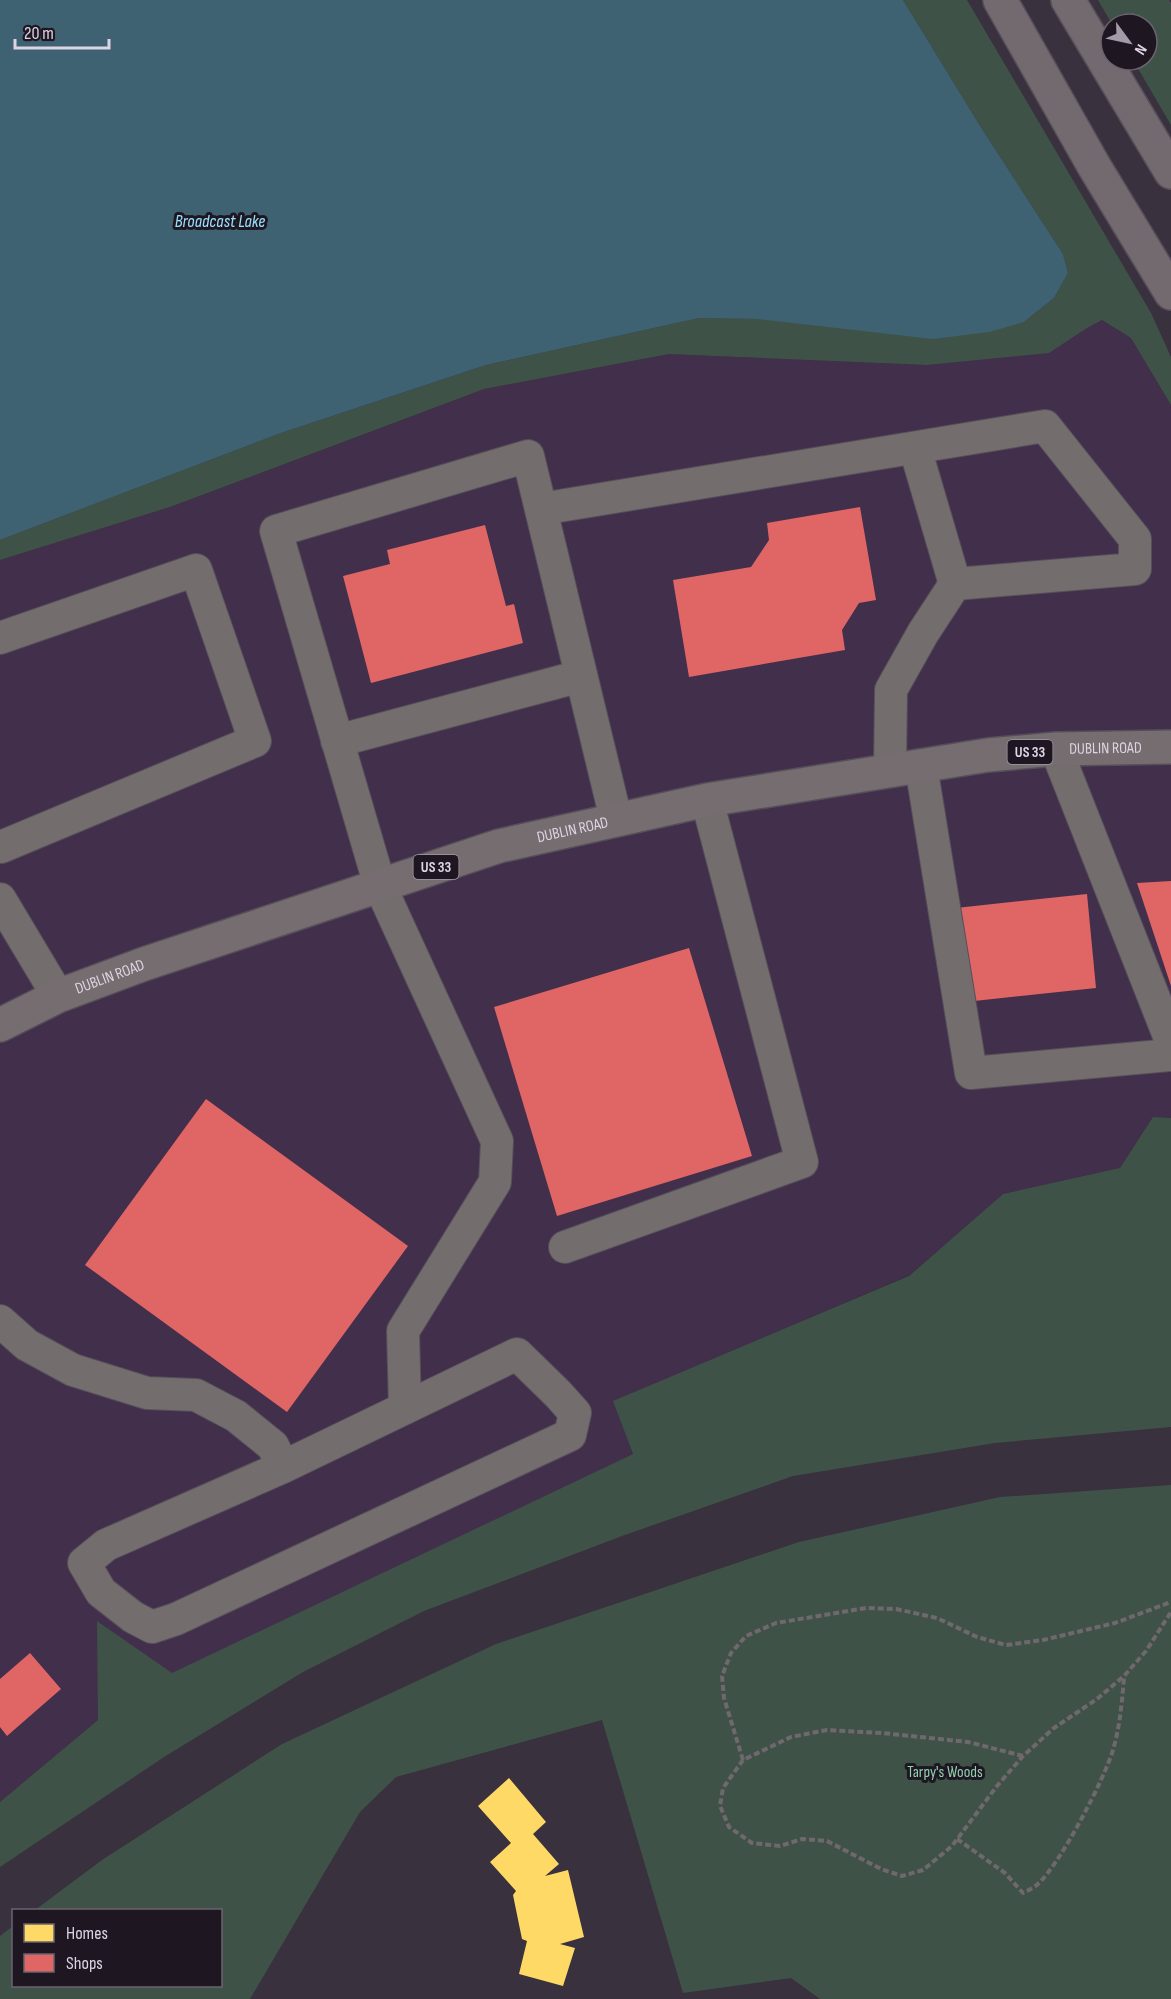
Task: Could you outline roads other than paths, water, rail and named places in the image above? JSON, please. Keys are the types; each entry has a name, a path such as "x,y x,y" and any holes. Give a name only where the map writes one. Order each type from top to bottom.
{"highway":[{"path":"1000,0 1094,166 1171,293"},
{"path":"1068,0 1171,172"}],"main road":[{"name":"DUBLIN ROAD","path":"0,1025 58,996 144,964 499,846 707,800 988,755 1056,749 1171,747"}],"lane":[{"path":"541,509 1045,426 1136,539 1135,569 955,584"},
{"path":"890,771 891,690 923,633 955,584 915,448"},
{"path":"405,1408 403,1331 495,1182 497,1141 380,886 276,531 528,456 616,819"},
{"path":"0,638 196,570 255,741 0,849"},
{"path":"337,741 581,676"},
{"path":"1056,749 1171,1041"},
{"path":"921,766 971,1073 1171,1055"},
{"path":"565,1247 802,1162 707,800"},
{"path":"0,899 58,996"},
{"path":"0,1321 27,1344 73,1370 147,1393 196,1395 236,1416 273,1446 283,1467"},
{"path":"517,1354 575,1413 570,1435 176,1619 152,1627 133,1617 100,1592 84,1563 106,1545 283,1467 517,1354"}],"water":[{"name":"Broadcast Lake","path":"0,0 903,0 982,129 1063,254 1068,273 1054,298 1024,322 989,332 933,339 758,319 699,318 486,365 278,434 0,540"}],"park label":[{"name":"Tarpy's Woods","path":"945,1772"}]}
